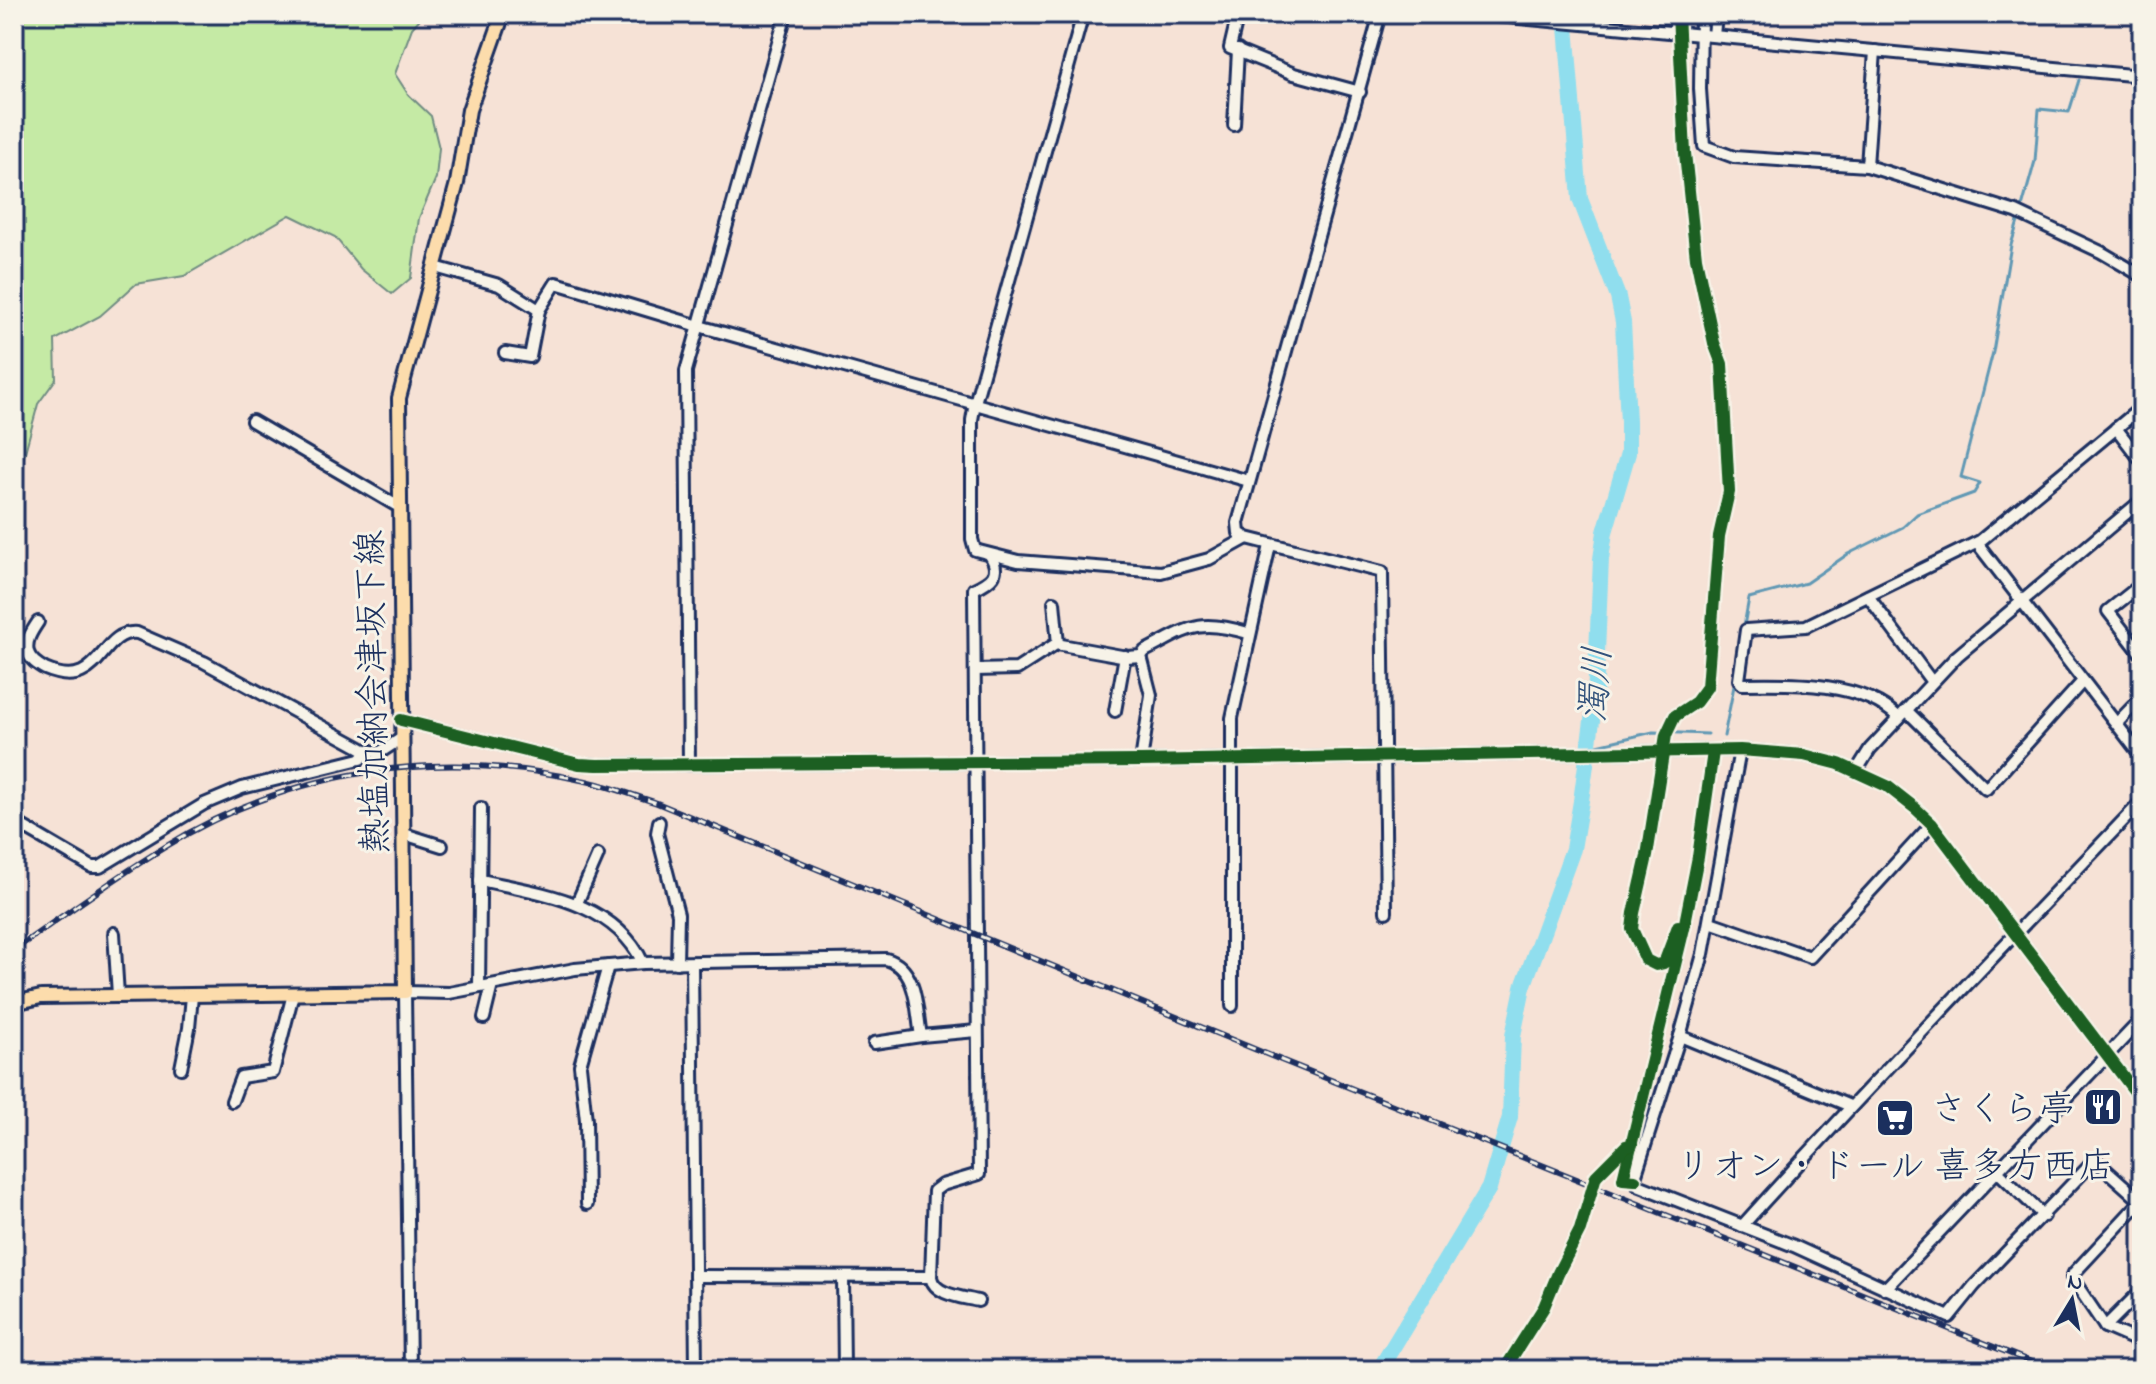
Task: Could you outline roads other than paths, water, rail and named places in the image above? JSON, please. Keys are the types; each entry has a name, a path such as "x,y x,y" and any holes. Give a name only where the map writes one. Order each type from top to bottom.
{"main road":[{"name":"熱塩加納会津坂下線","path":"405,992 399,398 457,183 469,110 503,14"},
{"path":"14,1003 41,997 405,992"}],"street":[{"path":"689,765 686,371 786,14"},
{"path":"1083,14 975,403 972,420 972,539 975,550 990,555 1074,566 1161,572 1209,559 1247,538"},
{"path":"1238,14 1229,45 1294,74 1360,92"},
{"path":"1380,14 1238,523 1239,533 1247,538 1382,572 1386,912"},
{"path":"1476,14 2142,76"},
{"path":"1701,14 1697,36 1704,146 1734,157 1867,166 2016,212 2101,252 2142,276"},
{"path":"1714,36 1716,14"},
{"path":"1234,125 1238,50"},
{"path":"1867,166 1875,51"},
{"path":"435,267 499,285 539,310"},
{"path":"505,353 530,357 539,310 556,283 1249,481"},
{"path":"2083,681 1986,789 1903,714 1870,699 1828,688 1786,683 1742,684 1739,680 1746,630 1806,626 1977,543 2142,407"},
{"path":"252,421 399,507"},
{"path":"2116,428 2142,462"},
{"path":"1857,770 1870,749 1987,629 2142,500"},
{"path":"1977,543 2142,757"},
{"path":"1232,1006 1232,708 1270,545"},
{"path":"978,1301 939,1290 933,1286 931,1277 934,1191 942,1185 979,1174 974,589 991,581 996,574 996,564 990,555"},
{"path":"2142,584 2108,611 2142,655"},
{"path":"1868,596 1932,682"},
{"path":"1054,602 1058,644"},
{"path":"38,622 27,647 29,656 40,667 53,672 86,671 117,638 129,632 137,633 204,662 349,743 379,753 402,738"},
{"path":"1141,656 1193,626 1206,625 1248,633"},
{"path":"975,670 1017,669 1050,646 1058,644 1141,656"},
{"path":"1115,711 1125,656"},
{"path":"1141,656 1151,695 1141,761"},
{"path":"2117,723 2142,697"},
{"path":"401,720 579,764 1141,761 1740,750 1804,755 1857,770 1894,791 1932,824 2142,1101"},
{"path":"1740,750 1710,922 1680,1036 1635,1180 1638,1185 1742,1226 1949,1317 1974,1286 2095,1160 2142,1202 2072,1275 2072,1281 2105,1327 2142,1343"},
{"path":"14,828 22,826 87,864 100,867 209,801 242,788 360,759 370,751"},
{"path":"1742,1226 1850,1106 2142,801"},
{"path":"479,987 481,808"},
{"path":"659,822 657,833 678,914 677,963"},
{"path":"1710,922 1810,957 1932,824"},
{"path":"404,834 442,846"},
{"path":"577,903 598,855"},
{"path":"480,880 577,903 632,941 643,963"},
{"path":"114,933 118,995"},
{"path":"410,1370 405,992 438,994 575,969 643,963 886,959 893,961 908,975 921,1036"},
{"path":"692,963 696,1370"},
{"path":"587,1204 586,1120 580,1065 608,966"},
{"path":"484,1018 492,985"},
{"path":"232,1101 241,1077 273,1072 293,994"},
{"path":"181,1068 192,996"},
{"path":"1885,1289 2142,1019"},
{"path":"874,1043 977,1031"},
{"path":"1680,1036 1850,1106"},
{"path":"1997,1171 2044,1216"},
{"path":"695,1276 931,1277"},
{"path":"843,1277 844,1370"},
{"path":"2105,1327 2142,1290"}],"waterway":[{"name":"濁川","path":"1379,1370 1489,1188 1510,1117 1513,1036 1523,987 1573,849 1595,699 1601,559 1605,532 1628,453 1628,422 1623,322 1618,297 1580,199 1565,14"},
{"path":"2021,211 2035,161 2039,109 2069,112 2079,80"},
{"path":"1744,626 1749,598 1806,583 1848,554 1903,527 1917,514 1974,493 1980,483 1961,477 1993,352 2011,245 2019,218"},
{"path":"1724,736 1735,681"},
{"path":"1589,747 1653,732 1708,734"}],"railway":[{"path":"14,950 108,884 213,820 263,799 314,783 366,772 473,766 527,770 581,780 657,803 1281,1060 2051,1370"}],"place":[{"name":"さくら亭","path":"2103,1107"},
{"name":"リオン・ドール 喜多方西店","path":"1895,1118"}]}
